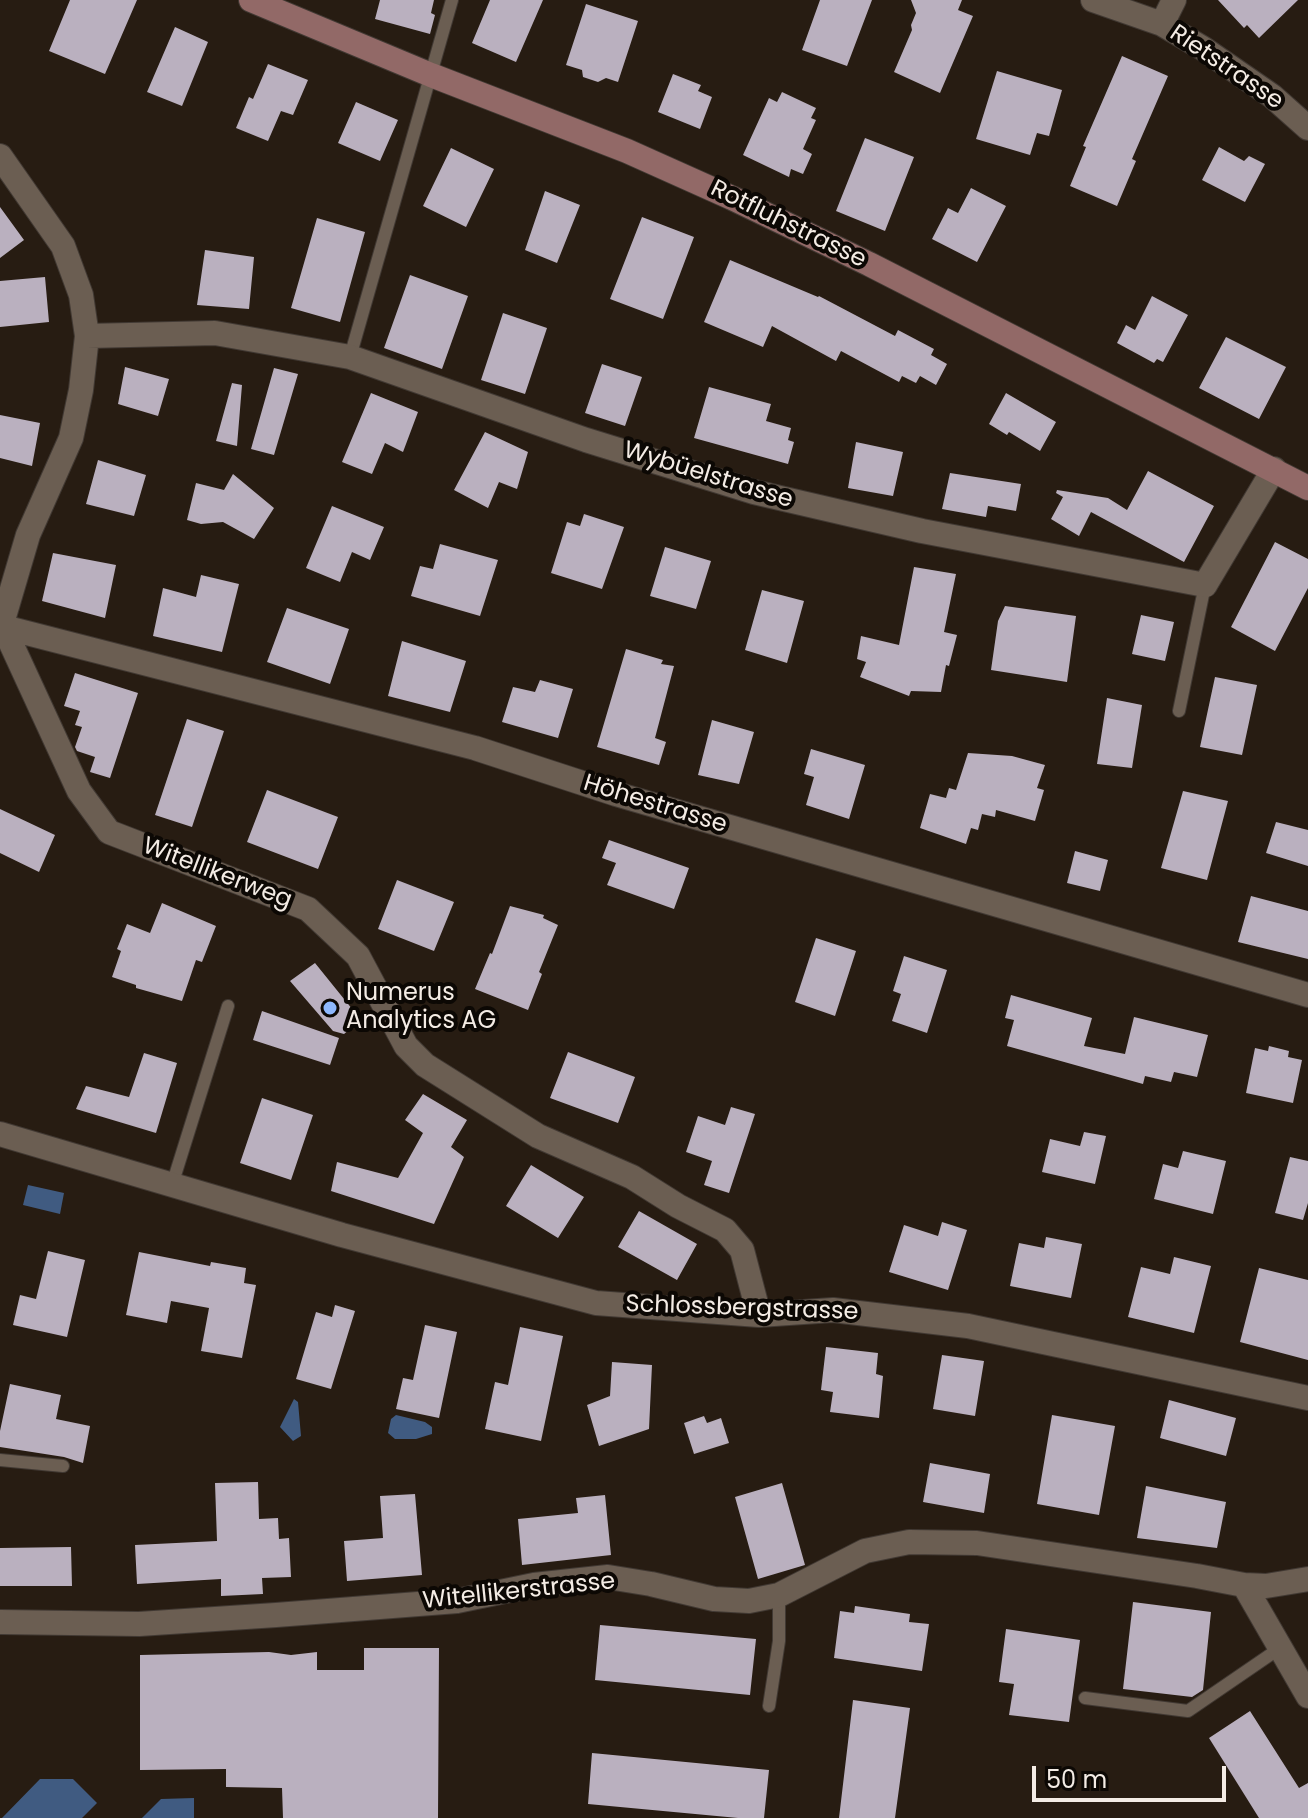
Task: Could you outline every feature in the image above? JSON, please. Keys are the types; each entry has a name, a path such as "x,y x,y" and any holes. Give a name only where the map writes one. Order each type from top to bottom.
{"main road":[{"name":"Rotfluhstrasse","path":"251,0 431,75 627,151 732,198 842,250 1308,488"}],"street":[{"name":"Rietstrasse","path":"1093,0 1162,24 1204,49 1272,96 1308,128"},
{"path":"1162,24 1174,0"},
{"path":"0,156 63,246 81,295 87,336 81,390 71,438 28,535 1,627"},
{"name":"Wybüelstrasse","path":"87,336 215,333 350,357 586,440 754,492 922,531 1205,585"},
{"path":"1205,585 1274,469"},
{"name":"Höhestrasse","path":"1,627 475,748 616,794 1308,995"},
{"name":"Witellikerweg","path":"1,627 79,791 109,832 308,909 358,956 406,1046 425,1065 538,1136 632,1177 678,1206 725,1230 742,1250 759,1315"},
{"name":"Schlossbergstrasse","path":"0,1134 342,1235 596,1303 759,1315 833,1310 968,1326 1308,1398"},
{"name":"Witellikerstrasse","path":"0,1622 139,1624 276,1615 457,1601 534,1585 608,1577 714,1599 749,1601 779,1595 865,1551 909,1542 977,1543 1244,1585 1266,1586 1308,1579"},
{"path":"1244,1585 1308,1696"}],"lane":[{"path":"350,357 452,0"},
{"path":"1179,711 1205,585"},
{"path":"172,1185 228,1006"},
{"path":"0,1460 63,1466"},
{"path":"769,1706 779,1641 779,1595"},
{"path":"1085,1698 1188,1711 1280,1648"}],"water":[{"path":"28,1185 64,1193 60,1214 23,1205"},
{"path":"294,1399 298,1402 301,1436 293,1441 280,1427"},
{"path":"396,1415 425,1422 432,1427 432,1434 416,1439 395,1439 388,1433 391,1419"},
{"path":"40,1779 73,1779 97,1803 82,1818 2,1818"},
{"path":"194,1798 194,1818 142,1818 161,1799"}],"building":[{"path":"70,0 137,0 105,74 49,51"},
{"path":"380,0 434,0 431,13 435,15 430,34 375,19"},
{"path":"490,0 543,0 516,62 472,43"},
{"path":"820,0 872,0 847,66 802,50"},
{"path":"911,0 962,0 958,10 973,16 940,93 894,72 912,30 916,13"},
{"path":"1218,0 1298,0 1259,38 1247,25 1244,28"},
{"path":"586,4 638,21 618,82 606,78 598,82 583,77 582,70 566,65"},
{"path":"175,27 208,42 182,106 147,92"},
{"path":"1122,56 1168,76 1132,159 1136,161 1117,206 1070,186 1086,147 1083,146"},
{"path":"268,64 308,80 293,115 281,111 268,141 236,128"},
{"path":"997,71 1062,90 1049,136 1037,133 1030,155 976,139"},
{"path":"673,74 701,85 698,91 712,97 700,129 658,112"},
{"path":"782,92 816,108 811,118 816,120 803,149 812,154 803,174 791,169 789,177 743,155 769,98 777,102"},
{"path":"356,102 398,120 380,161 338,143"},
{"path":"865,138 914,157 885,231 836,211"},
{"path":"1219,147 1244,161 1249,156 1265,164 1245,202 1202,180"},
{"path":"451,148 494,169 466,227 423,206"},
{"path":"971,188 1006,206 977,262 932,239 948,208 958,213"},
{"path":"545,191 580,205 557,263 525,250"},
{"path":"0,207 24,240 0,258"},
{"path":"642,217 694,237 663,319 610,299"},
{"path":"317,218 365,232 340,322 291,308"},
{"path":"205,250 254,257 249,309 197,305"},
{"path":"730,260 819,296 895,336 898,330 934,349 931,355 947,364 936,385 920,376 916,383 902,376 899,382 841,351 836,361 772,326 763,347 704,322"},
{"path":"410,275 468,296 442,369 384,348"},
{"path":"45,277 49,322 0,327 0,281"},
{"path":"1152,296 1188,315 1163,362 1157,359 1154,363 1117,343 1126,325 1135,330"},
{"path":"503,313 547,328 525,394 481,380"},
{"path":"1226,337 1286,367 1259,419 1199,388"},
{"path":"602,364 642,377 625,426 585,413"},
{"path":"125,367 169,379 158,416 118,404"},
{"path":"274,368 298,374 274,455 251,449"},
{"path":"232,383 242,385 237,446 216,441"},
{"path":"709,387 771,404 766,421 791,428 788,440 794,442 788,464 694,438"},
{"path":"371,393 418,412 403,452 385,443 372,474 342,462"},
{"path":"1006,393 1056,422 1040,451 989,424"},
{"path":"0,415 40,423 32,466 0,458"},
{"path":"485,432 528,452 517,489 499,482 488,508 454,490"},
{"path":"856,442 903,452 893,496 848,488"},
{"path":"98,460 146,475 134,516 86,504"},
{"path":"1148,471 1214,506 1184,562 1091,512 1079,536 1051,519 1063,497 1056,493 1057,490 1108,498 1127,510"},
{"path":"950,473 1021,484 1016,511 988,506 986,517 942,509"},
{"path":"233,474 274,508 254,539 223,522 201,524 187,520 196,483 224,490"},
{"path":"332,506 384,527 370,560 352,552 340,582 306,568"},
{"path":"584,514 624,527 602,589 551,573 567,522 580,526"},
{"path":"1275,542 1308,559 1308,588 1275,651 1231,627"},
{"path":"440,544 498,560 480,616 411,596 420,566 433,569"},
{"path":"665,547 711,561 696,609 650,596"},
{"path":"53,553 116,565 105,618 42,601"},
{"path":"914,567 956,574 944,632 957,635 949,666 946,665 941,692 911,691 909,696 860,677 866,662 857,659 861,636 899,645"},
{"path":"201,575 239,584 222,652 153,636 163,588 196,597"},
{"path":"762,590 804,601 787,663 745,650"},
{"path":"1005,606 1076,616 1067,682 991,670 998,621"},
{"path":"287,608 349,629 330,684 267,662"},
{"path":"1141,615 1174,622 1165,661 1132,654"},
{"path":"402,641 466,661 450,712 388,696"},
{"path":"626,649 663,660 661,664 674,666 655,738 666,742 659,765 597,747"},
{"path":"75,673 138,693 110,778 90,772 95,757 77,751 75,747 82,727 75,725 80,711 64,706"},
{"path":"1215,677 1257,685 1242,755 1200,747"},
{"path":"540,680 573,689 558,738 502,722 513,687 535,692"},
{"path":"1107,698 1142,705 1132,768 1097,764"},
{"path":"187,719 224,731 192,827 155,815"},
{"path":"712,720 754,732 739,784 698,775"},
{"path":"811,749 865,765 849,819 806,805 814,777 804,774"},
{"path":"968,753 1012,756 1045,765 1037,788 1044,790 1035,821 996,810 995,817 982,814 978,830 971,828 966,844 920,828 930,794 946,798 949,788 956,790"},
{"path":"267,790 338,817 318,869 247,842"},
{"path":"1183,791 1228,801 1207,880 1161,868"},
{"path":"0,809 55,835 39,872 0,853"},
{"path":"1276,822 1308,830 1308,866 1266,853"},
{"path":"609,840 689,868 674,909 607,885 616,863 602,858"},
{"path":"1075,851 1108,860 1100,891 1067,883"},
{"path":"397,880 454,902 434,951 378,929"},
{"path":"1251,896 1308,911 1308,959 1238,942"},
{"path":"162,903 216,926 202,962 196,960 182,1001 136,988 136,985 112,977 121,951 117,949 127,924 150,933"},
{"path":"510,906 544,915 543,918 558,925 528,1010 475,989"},
{"path":"816,938 856,951 835,1016 795,1002"},
{"path":"904,956 947,970 927,1033 892,1021 901,994 893,991"},
{"path":"315,963 361,1020 344,1034 333,1031 290,981"},
{"path":"1011,995 1092,1018 1084,1046 1125,1054 1134,1017 1208,1035 1197,1077 1174,1072 1171,1082 1145,1076 1143,1084 1007,1046 1014,1020 1005,1018"},
{"path":"262,1011 339,1038 330,1065 253,1040"},
{"path":"1269,1046 1289,1051 1288,1057 1302,1060 1293,1103 1246,1093 1255,1048 1268,1051"},
{"path":"568,1052 635,1077 618,1123 550,1098"},
{"path":"144,1053 177,1063 156,1133 76,1109 86,1086 129,1097"},
{"path":"423,1094 467,1120 451,1147 464,1157 434,1224 331,1191 337,1162 398,1178 423,1133 405,1120"},
{"path":"262,1098 313,1115 291,1180 240,1163"},
{"path":"731,1107 755,1114 729,1193 704,1185 712,1161 686,1152 698,1116 725,1125"},
{"path":"1084,1132 1106,1136 1095,1184 1042,1172 1050,1139 1080,1146"},
{"path":"1183,1151 1226,1161 1213,1214 1154,1199 1163,1164 1178,1168"},
{"path":"1290,1157 1308,1161 1308,1203 1303,1220 1275,1213"},
{"path":"531,1165 584,1197 558,1238 506,1206"},
{"path":"639,1211 697,1244 677,1280 618,1247"},
{"path":"942,1222 967,1230 948,1290 889,1272 904,1225 938,1236"},
{"path":"1046,1237 1082,1244 1071,1298 1010,1286 1019,1243 1044,1248"},
{"path":"48,1251 85,1260 67,1337 13,1325 20,1295 36,1299"},
{"path":"139,1252 210,1266 211,1262 246,1268 244,1283 256,1285 242,1358 201,1351 209,1308 171,1301 167,1323 126,1315"},
{"path":"1174,1257 1211,1266 1194,1333 1128,1317 1141,1267 1170,1274"},
{"path":"1259,1268 1308,1280 1308,1360 1240,1342"},
{"path":"335,1305 355,1311 331,1389 296,1379 316,1312 332,1317"},
{"path":"425,1325 457,1332 439,1418 396,1409 403,1378 413,1380"},
{"path":"520,1327 563,1336 541,1441 485,1429 495,1382 508,1385"},
{"path":"826,1347 878,1353 876,1374 883,1376 879,1418 830,1412 833,1392 821,1390"},
{"path":"942,1355 984,1361 975,1416 933,1409"},
{"path":"612,1362 652,1365 649,1429 599,1446 587,1405 610,1396"},
{"path":"10,1384 61,1395 56,1419 90,1426 83,1463 0,1447 0,1431"},
{"path":"1169,1400 1236,1418 1226,1456 1160,1438"},
{"path":"1052,1415 1115,1426 1099,1515 1037,1504"},
{"path":"704,1416 707,1423 721,1418 729,1443 694,1454 684,1423"},
{"path":"930,1463 990,1474 984,1513 923,1502"},
{"path":"258,1482 259,1519 278,1518 279,1539 289,1538 291,1577 262,1578 263,1594 221,1596 221,1579 137,1584 135,1545 217,1541 215,1483"},
{"path":"782,1483 805,1565 758,1579 735,1497"},
{"path":"1146,1486 1226,1502 1217,1548 1137,1538"},
{"path":"415,1494 422,1575 347,1581 344,1541 383,1538 380,1496"},
{"path":"605,1495 611,1555 522,1565 518,1519 578,1513 576,1498"},
{"path":"71,1547 72,1586 0,1586 0,1548"},
{"path":"1133,1602 1211,1612 1203,1690 1192,1697 1123,1689"},
{"path":"855,1606 910,1614 909,1622 929,1624 922,1671 834,1658 840,1611 854,1613"},
{"path":"600,1625 756,1639 750,1695 595,1680"},
{"path":"1006,1629 1080,1640 1069,1722 1009,1715 1014,1684 999,1682"},
{"path":"364,1648 439,1648 438,1818 283,1818 282,1788 226,1787 226,1769 140,1770 140,1655 269,1652 291,1655 317,1652 317,1670 364,1670"},
{"path":"853,1700 910,1708 895,1818 839,1818"},
{"path":"1250,1711 1299,1788 1308,1783 1308,1818 1259,1818 1209,1738"},
{"path":"592,1753 769,1770 764,1818 588,1804"}],"place":[{"name":"Numerus Analytics AG","path":"330,1008"}]}
